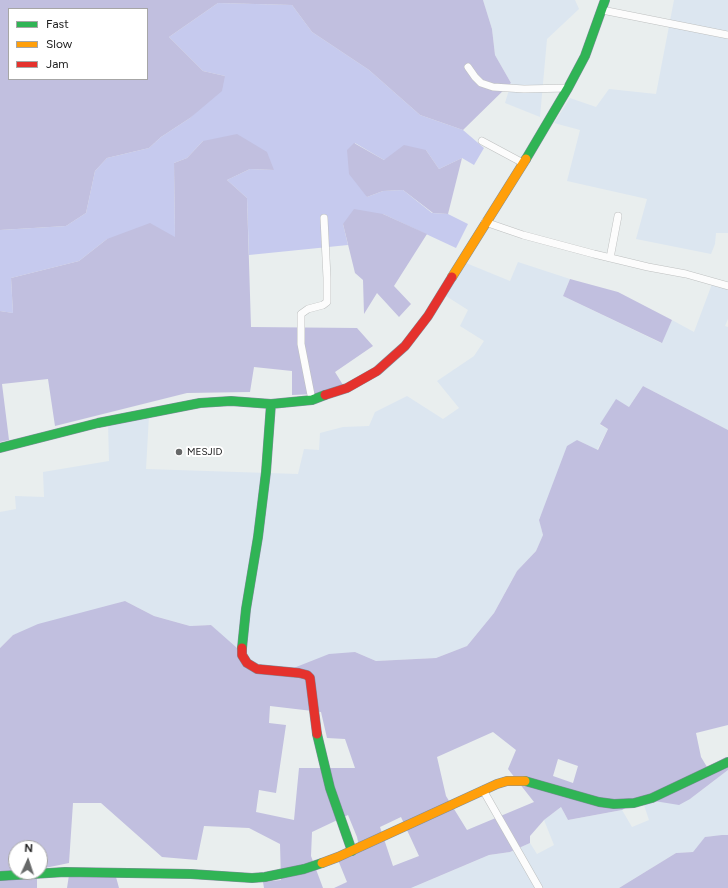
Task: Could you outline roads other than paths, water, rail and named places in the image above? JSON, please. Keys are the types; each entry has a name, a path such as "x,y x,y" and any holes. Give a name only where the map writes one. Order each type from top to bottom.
{"street":[{"path":"0,448 98,423 200,403 231,401 270,404 312,400 362,381 387,363 405,346 428,316 484,222 523,163 568,88 585,56 605,0"},
{"path":"602,10 728,35"},
{"path":"468,67 474,77 481,83 493,87 524,89 568,88"},
{"path":"482,141 523,163"},
{"path":"610,258 618,216"},
{"path":"312,400 301,344 301,318 302,314 308,309 323,306 327,302 324,218"},
{"path":"484,222 523,235 610,258 686,274 728,286"},
{"path":"270,404 266,472 258,537 246,609 242,655 247,663 257,669 298,673 307,675 310,678 315,723 322,757 335,803 352,851"},
{"path":"0,876 65,872 184,874 252,878 265,877 304,869 338,857 483,790 508,781 521,780 543,784 599,802 614,804 634,803 652,798 728,762"},
{"path":"483,790 539,888"}],"place":[{"name":"MESJID","path":"179,452"}]}
